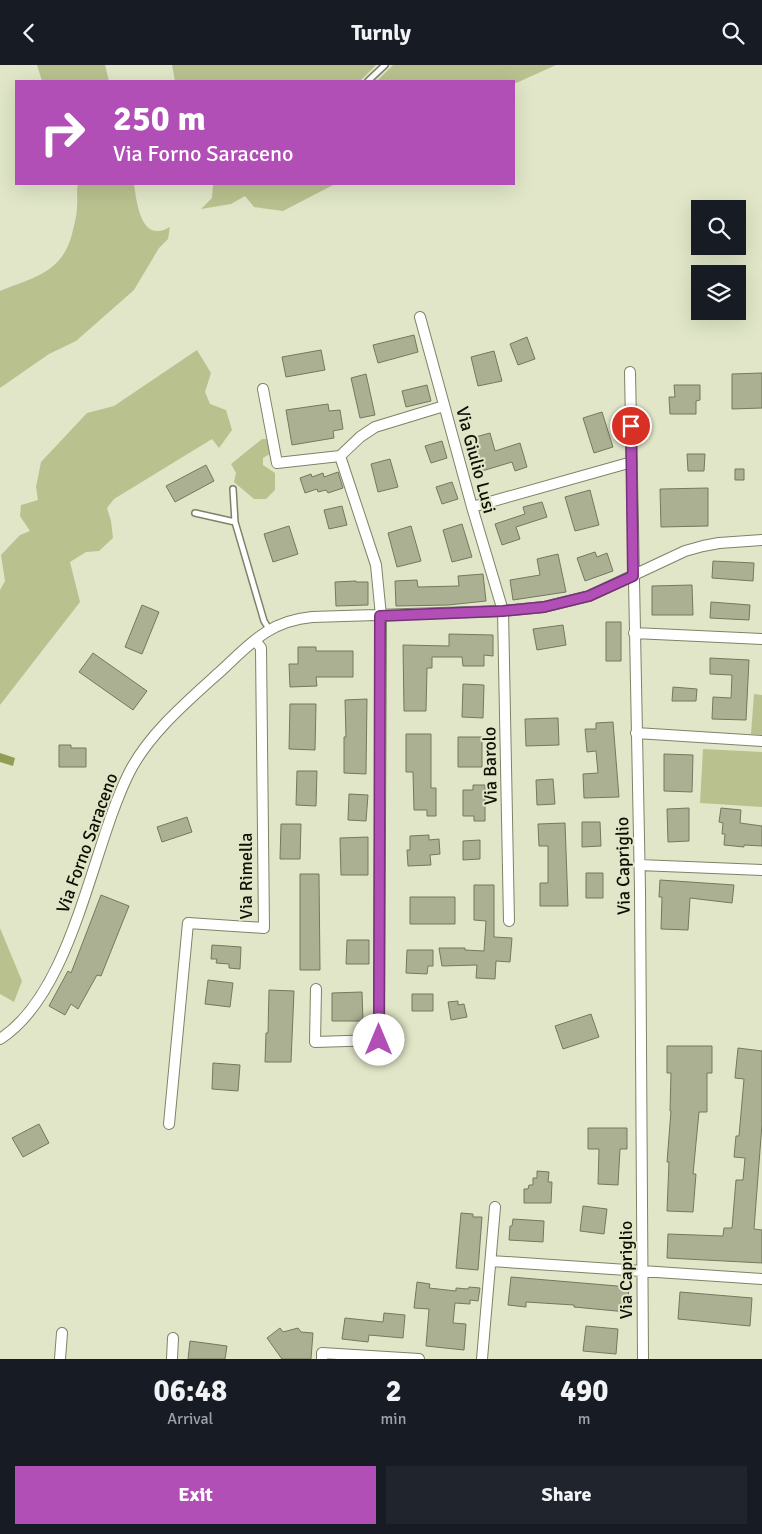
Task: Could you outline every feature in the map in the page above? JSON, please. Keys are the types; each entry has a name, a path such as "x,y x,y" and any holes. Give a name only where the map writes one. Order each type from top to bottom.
{"street":[{"name":"Via Giulio Lusi","path":"420,317 472,507 503,611"},
{"name":"Via Capriglio","path":"630,372 639,865 643,1359"},
{"path":"263,389 277,463 340,457 360,437 375,427 444,406"},
{"path":"316,989 315,1042 379,1040 380,616 376,565 340,457"},
{"path":"472,507 632,463"},
{"name":"Via Forno Saraceno","path":"0,1039 33,1008 58,965 68,942 116,803 145,748 180,708 269,629 297,619 503,611 544,607 589,596 686,551 719,543 762,540"},
{"name":"Via Barolo","path":"503,611 509,921"},
{"path":"634,633 762,639"},
{"name":"Via Rimella","path":"169,1124 188,923 264,927 261,648 256,640"},
{"path":"636,733 762,741"},
{"path":"639,865 762,869"},
{"path":"482,1359 495,1207"},
{"path":"491,1261 762,1279"},
{"path":"60,1359 62,1333"},
{"path":"172,1359 173,1338"},
{"path":"322,1359 322,1353 419,1359"}],"lane":[{"path":"369,80 386,65"},
{"path":"233,489 235,522 264,621 269,629"},
{"path":"195,513 235,522"}],"shaded area":[{"path":"37,65 105,65 109,80 42,80"},
{"path":"172,65 376,65 361,80 175,80"},
{"path":"393,65 556,65 515,84 515,80 378,80"},
{"path":"78,185 134,185 142,219 153,230 160,231 170,227 168,239 159,248 134,290 76,341 49,354 0,388 0,291 45,272 61,257 72,234 77,210"},
{"path":"213,185 333,185 283,211 254,207 245,196 231,204 201,209 212,198"},
{"path":"197,350 211,373 205,392 210,404 226,410 232,430 219,448 212,439 114,499 107,508 113,538 99,551 86,552 70,562 80,602 0,705 0,590 5,581 1,555 20,535 30,531 20,516 21,505 38,500 36,487 41,462 87,413 114,406"},
{"path":"262,439 271,439 273,452 263,458 263,465 275,473 275,490 266,499 254,499 234,482 236,473 231,464"},
{"path":"754,694 762,695 762,735 751,734"},
{"path":"703,749 762,752 762,807 700,803"},
{"path":"0,753 15,758 13,766 0,762"},
{"path":"0,928 22,981 14,1002 0,994"}],"building":[{"path":"414,335 418,352 378,363 373,345"},
{"path":"527,337 535,359 518,365 510,344"},
{"path":"321,350 325,370 286,377 282,357"},
{"path":"494,351 502,381 478,386 471,357"},
{"path":"762,373 762,408 732,409 732,374"},
{"path":"366,374 375,415 360,418 351,378"},
{"path":"427,385 431,401 406,407 402,391"},
{"path":"674,385 700,385 700,400 696,401 696,414 670,414 669,397 675,397"},
{"path":"328,404 329,411 340,410 343,429 333,431 334,438 292,445 286,410"},
{"path":"602,412 613,447 594,453 583,418"},
{"path":"490,433 495,451 520,443 527,467 515,471 512,462 482,471 472,438"},
{"path":"442,441 447,458 431,463 425,446"},
{"path":"687,454 705,454 704,471 688,471"},
{"path":"390,459 398,487 378,492 371,464"},
{"path":"206,465 214,481 175,502 166,486"},
{"path":"735,469 744,469 744,480 735,480"},
{"path":"338,472 343,488 328,493 326,490 318,492 317,489 305,493 300,478 311,474 312,477 323,473 324,477"},
{"path":"452,482 458,499 442,504 436,487"},
{"path":"708,488 708,526 661,527 660,489"},
{"path":"590,490 599,525 575,531 565,497"},
{"path":"542,502 547,517 516,527 520,539 502,545 495,524 525,514 523,507"},
{"path":"342,506 347,525 329,529 324,510"},
{"path":"462,524 472,557 452,562 443,530"},
{"path":"289,526 298,554 273,562 264,534"},
{"path":"411,526 421,561 397,567 388,533"},
{"path":"595,552 597,557 607,553 613,571 585,581 577,558"},
{"path":"558,554 566,592 513,600 510,580 540,575 537,559"},
{"path":"713,561 754,563 753,581 712,578"},
{"path":"483,574 486,601 448,605 396,606 395,581 417,580 418,587 459,586 458,576"},
{"path":"335,582 368,582 368,605 336,606"},
{"path":"692,585 693,615 652,615 652,586"},
{"path":"711,602 750,605 749,620 710,618"},
{"path":"142,605 159,612 142,654 125,647"},
{"path":"606,622 621,622 621,661 606,661"},
{"path":"563,625 566,645 537,650 533,629"},
{"path":"449,634 493,635 493,656 484,655 484,666 463,666 462,657 432,657 432,668 427,668 426,711 404,711 403,645 449,646"},
{"path":"298,647 316,647 316,651 353,651 353,677 316,677 317,686 290,687 289,664 298,664"},
{"path":"93,653 147,691 133,710 79,672"},
{"path":"710,658 749,660 746,720 712,719 713,697 731,698 732,675 710,674"},
{"path":"463,684 484,685 483,718 462,717"},
{"path":"673,687 697,689 696,701 672,701"},
{"path":"367,699 366,774 344,773 344,737 346,737 345,700"},
{"path":"290,704 316,704 315,750 289,749"},
{"path":"558,718 559,745 526,746 525,719"},
{"path":"613,722 619,797 584,798 583,774 598,773 596,751 587,752 585,729 596,729 596,723"},
{"path":"406,734 431,734 431,788 436,788 436,816 427,816 427,810 414,810 413,772 406,772"},
{"path":"458,737 482,737 482,767 458,767"},
{"path":"59,745 71,745 71,748 86,748 86,767 59,767"},
{"path":"664,754 693,755 692,792 664,791"},
{"path":"297,771 317,771 316,806 296,805"},
{"path":"553,779 555,804 537,805 536,780"},
{"path":"473,785 485,785 485,821 474,821 474,816 463,816 463,790 473,790"},
{"path":"349,794 368,795 366,821 348,820"},
{"path":"689,808 689,841 668,842 667,809"},
{"path":"721,808 741,810 740,823 762,826 762,846 724,845 723,823 719,822"},
{"path":"187,817 192,832 162,842 157,827"},
{"path":"582,822 600,822 601,846 582,847"},
{"path":"565,823 568,906 540,906 540,883 548,883 548,846 539,846 538,824"},
{"path":"281,824 301,824 300,859 280,859"},
{"path":"429,835 429,840 439,839 440,854 430,855 431,865 408,866 407,850 410,850 410,836"},
{"path":"368,837 368,875 341,875 340,838"},
{"path":"480,840 480,859 463,860 463,841"},
{"path":"586,873 603,873 603,898 586,898"},
{"path":"300,874 319,874 320,970 300,970"},
{"path":"660,880 734,885 732,903 690,898 688,930 661,929 662,897 659,897"},
{"path":"474,885 494,885 494,937 512,938 510,962 496,961 495,979 476,978 477,965 442,966 439,948 465,948 465,950 484,951 486,921 474,920"},
{"path":"101,895 129,906 101,976 97,975 78,1009 71,1004 65,1015 49,1006 68,971 71,973"},
{"path":"410,897 455,897 455,924 410,924"},
{"path":"347,940 369,940 369,964 346,964"},
{"path":"212,945 241,947 240,969 229,968 229,964 216,963 217,959 211,959"},
{"path":"407,950 433,950 433,966 428,966 427,974 406,973"},
{"path":"208,980 233,983 230,1007 205,1004"},
{"path":"269,990 294,991 291,1062 265,1062"},
{"path":"362,992 363,1021 332,1021 332,993"},
{"path":"412,994 433,994 433,1011 412,1011"},
{"path":"458,1001 458,1005 464,1004 467,1017 451,1020 448,1002"},
{"path":"591,1014 599,1037 563,1049 555,1026"},
{"path":"667,1046 712,1046 712,1073 707,1073 707,1112 699,1112 693,1174 696,1174 693,1212 667,1211 671,1073 667,1073"},
{"path":"738,1048 762,1051 762,1124 754,1229 762,1230 762,1263 667,1258 668,1234 723,1236 724,1228 732,1228 736,1180 743,1180 745,1158 734,1157 736,1136 739,1136 744,1079 735,1078"},
{"path":"213,1063 240,1065 238,1091 212,1089"},
{"path":"39,1124 49,1143 23,1157 12,1138"},
{"path":"588,1128 627,1128 627,1149 620,1149 618,1185 598,1184 599,1149 588,1149"},
{"path":"537,1171 549,1172 548,1182 552,1182 551,1203 524,1203 524,1189 528,1189 529,1185 533,1185 533,1178 537,1178"},
{"path":"583,1206 607,1209 604,1234 580,1231"},
{"path":"461,1213 473,1214 473,1217 482,1217 478,1270 456,1268"},
{"path":"513,1219 544,1221 543,1242 509,1240 510,1226 512,1226"},
{"path":"511,1277 629,1287 627,1312 574,1307 574,1305 526,1302 526,1307 508,1305"},
{"path":"417,1282 430,1284 429,1288 456,1291 456,1288 480,1288 478,1301 470,1300 470,1304 455,1303 453,1323 466,1324 464,1350 426,1346 429,1309 414,1308"},
{"path":"680,1292 752,1298 750,1326 678,1319"},
{"path":"384,1313 405,1315 403,1338 369,1335 368,1342 342,1339 345,1318 383,1322"},
{"path":"586,1326 618,1329 616,1354 583,1351"},
{"path":"280,1328 283,1332 298,1328 301,1332 313,1333 311,1359 282,1359 267,1338"},
{"path":"190,1341 227,1346 225,1359 188,1359"}],"route":[{"path":"379,1040 380,616 468,613 544,607 589,596 633,576 631,426"}]}
